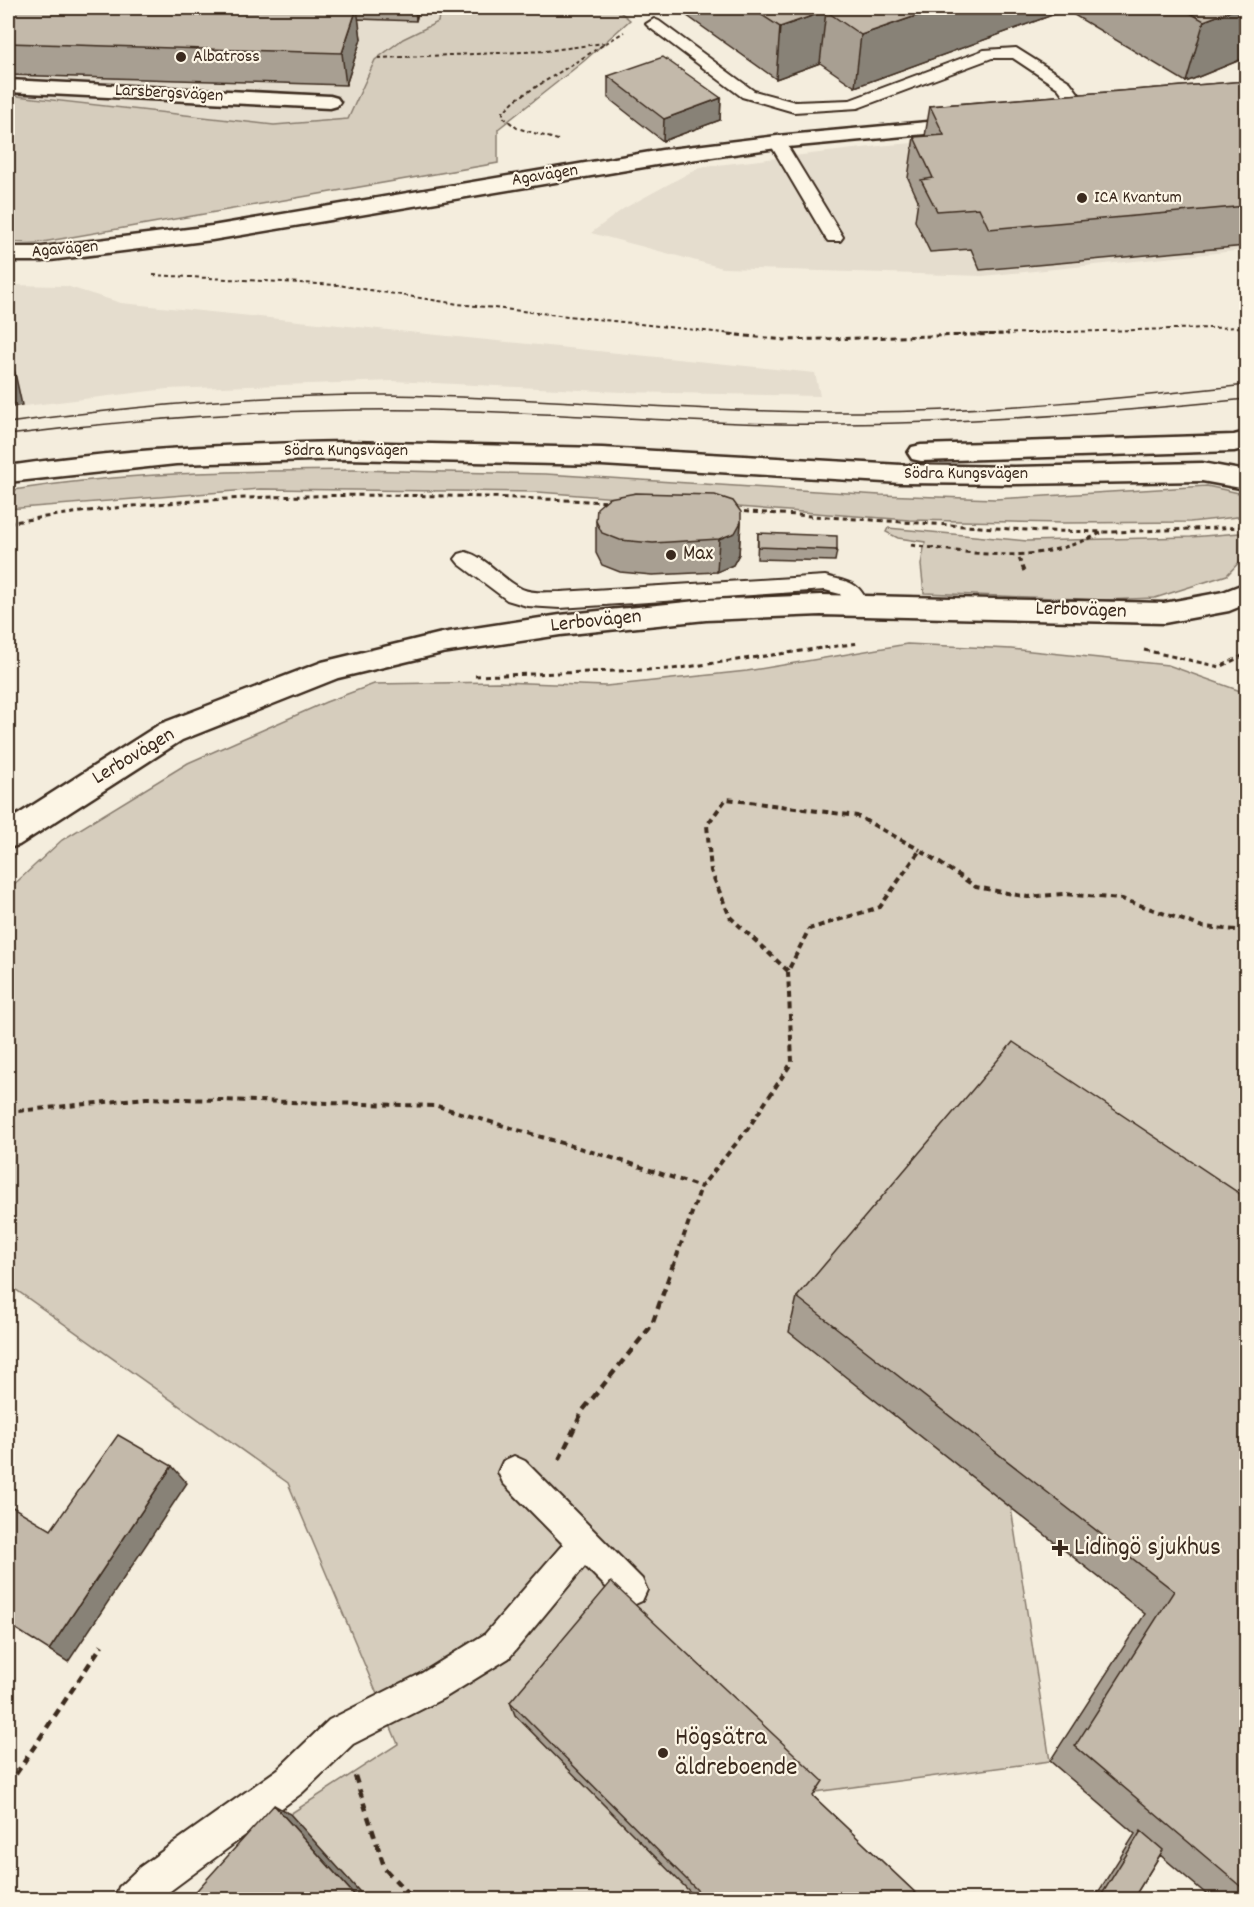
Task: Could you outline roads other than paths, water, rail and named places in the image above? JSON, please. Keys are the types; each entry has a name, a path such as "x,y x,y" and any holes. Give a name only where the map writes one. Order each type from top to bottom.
{"street":[{"name":"Larsbergsvägen","path":"8,86 330,102"},
{"path":"1062,116 1108,113"},
{"name":"Agavägen","path":"8,254 42,254 212,233 662,157 777,142 993,122"},
{"name":"Södra Kungsvägen","path":"685,460 1234,443 1246,440"},
{"name":"Södra Kungsvägen","path":"8,474 62,466 210,454 404,451 685,460 901,474 1202,472 1246,480"},
{"name":"Lerbovägen","path":"8,836 171,732 332,669 442,643 560,625 706,610 857,605 1164,614 1242,598"}],"lane":[{"path":"654,24 748,94 794,107 852,105 990,53 1016,53 1065,85 1086,114"},
{"path":"777,142 834,237"},
{"path":"466,559 480,566 508,590 535,599 560,600 825,583 847,589 854,596 857,605"},
{"path":"514,1472 631,1590"},
{"path":"132,1899 153,1880 290,1781 341,1732 434,1685 497,1646 584,1543"}],"tram line":[{"path":"8,423 150,406 339,395 446,396 742,410 861,412 1054,403 1246,385"},
{"path":"8,435 113,423 272,412 431,410 736,423 837,424 1013,418 1246,399"}],"place":[{"name":"Albatross","path":"181,57"},
{"name":"ICA Kvantum","path":"1082,198"},
{"name":"Max","path":"671,555"},
{"name":"Lidingö sjukhus","path":"1060,1548"},
{"name":"Högsätra äldreboende","path":"663,1753"}]}
